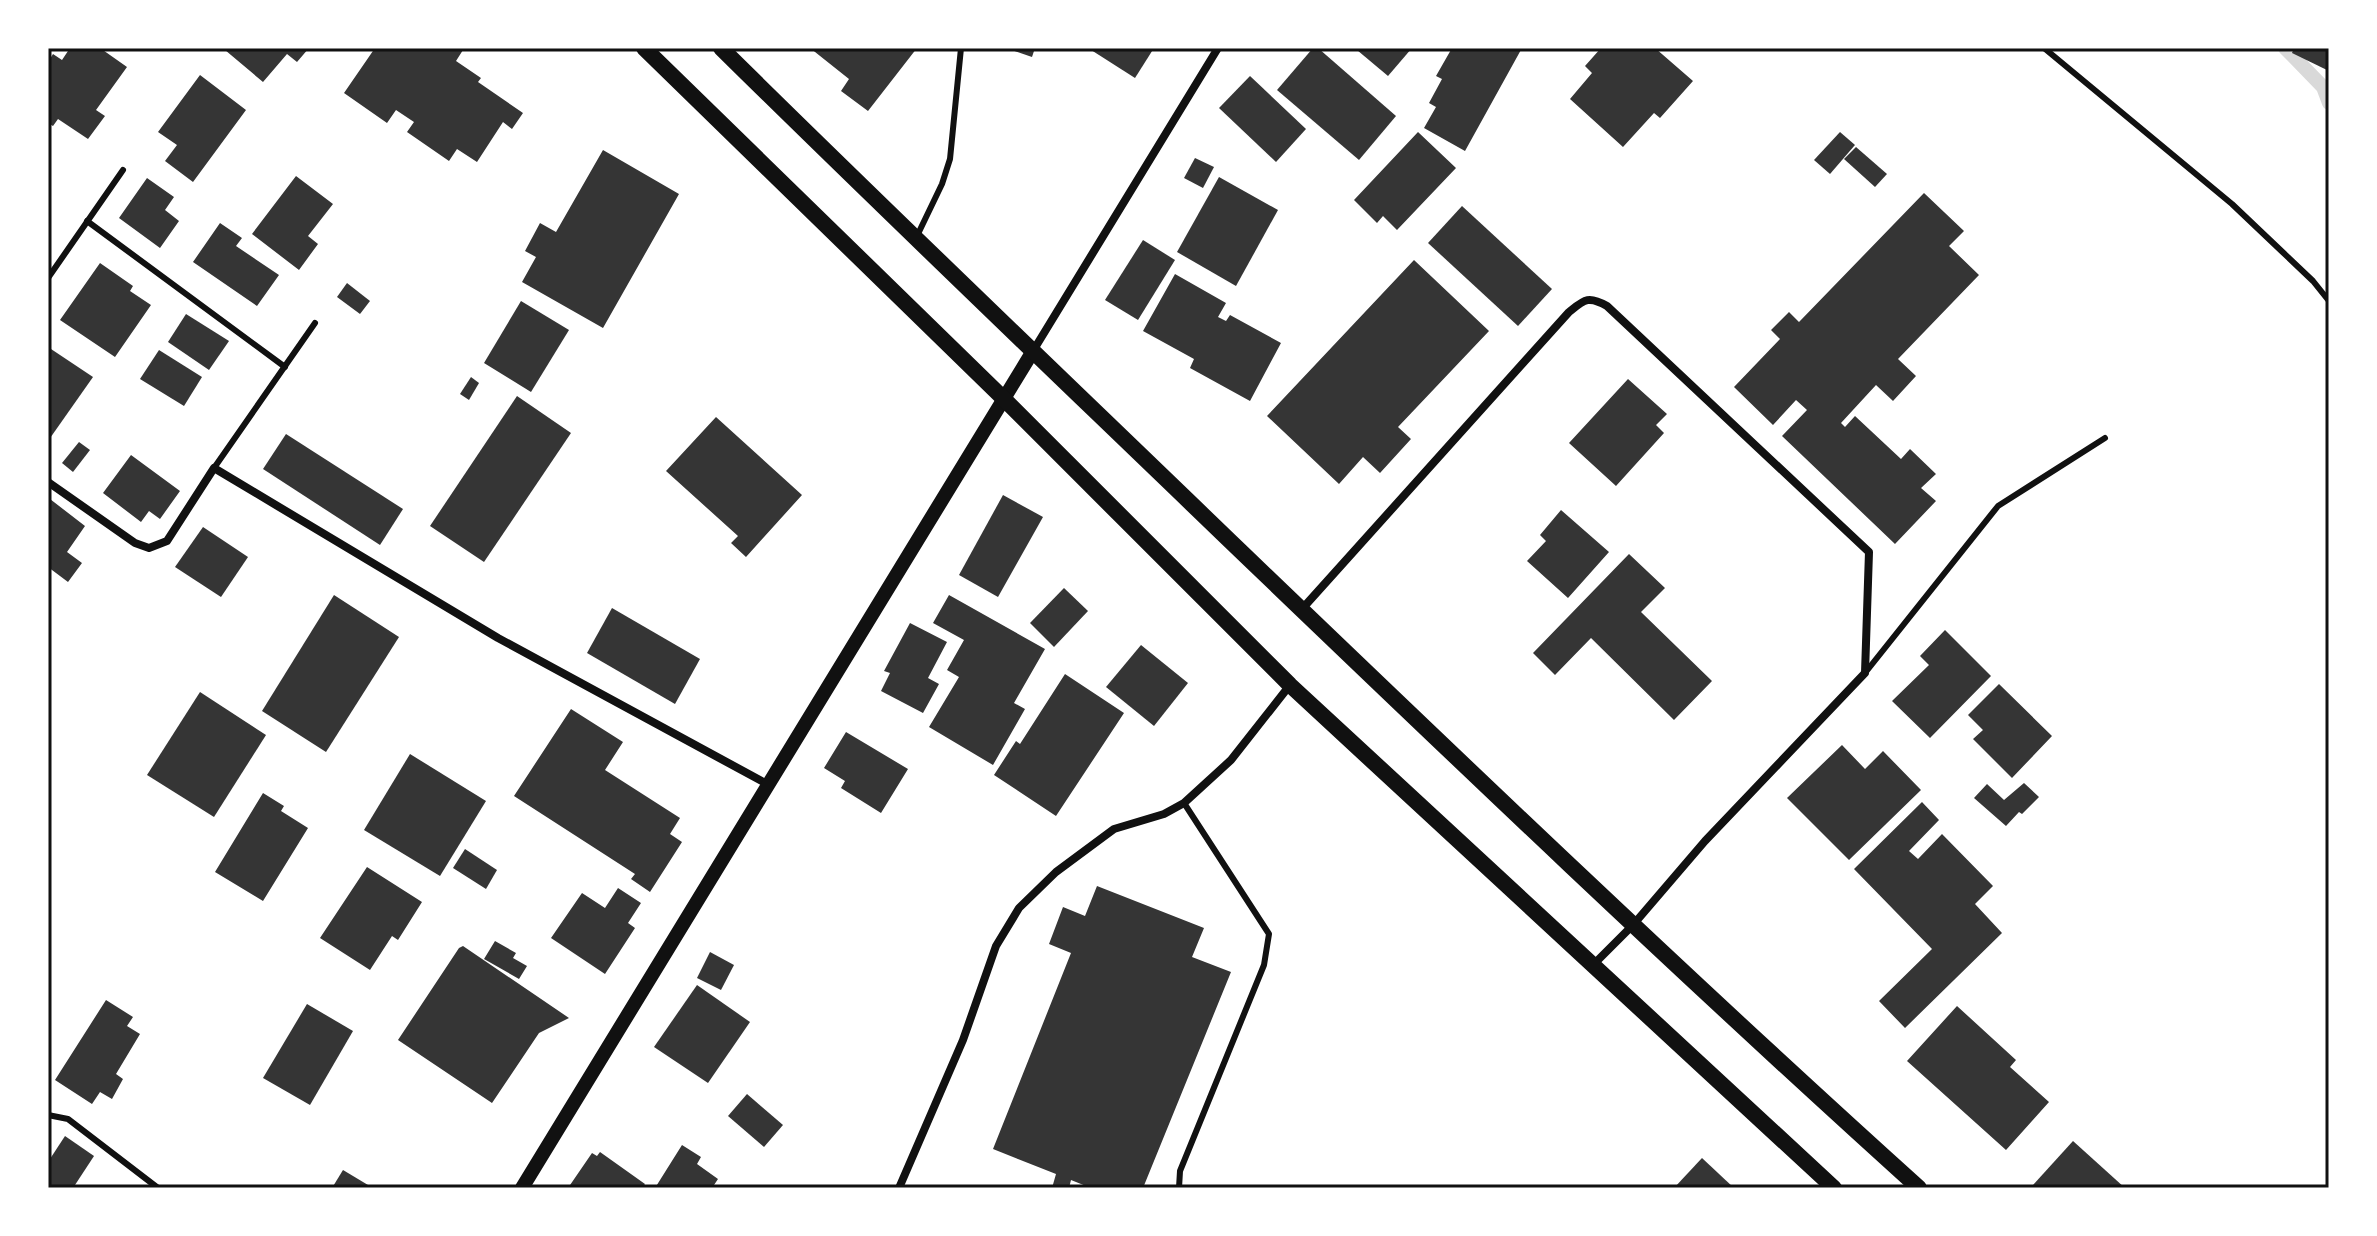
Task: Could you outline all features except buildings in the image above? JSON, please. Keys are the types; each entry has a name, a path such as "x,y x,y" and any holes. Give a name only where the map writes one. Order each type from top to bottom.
{"main road":[{"path":"644,48 1005,400 1290,685 1834,1188"},
{"path":"721,48 915,240 1738,1025 1919,1188"}],"street":[{"path":"522,1188 1218,48"},
{"path":"1301,609 1569,312 1584,300 1596,300 1607,306 1869,552 1865,673 1705,841 1633,925 1593,966"},
{"path":"48,482 135,543 149,548 167,541 214,468 498,638 770,785"},
{"path":"899,1188 963,1040 996,946 1019,908 1056,872 1114,829 1164,814 1184,803 1231,760 1290,685"}],"lane":[{"path":"915,240 942,184 950,159 961,48"},
{"path":"2044,48 2232,204 2313,281 2329,301"},
{"path":"48,278 123,170"},
{"path":"87,221 285,367"},
{"path":"214,468 315,323"},
{"path":"1865,673 1998,506 2105,438"},
{"path":"1179,1188 1180,1171 1264,965 1269,934 1184,803"},
{"path":"48,1115 68,1119 158,1188"}],"waterway":[{"path":"2285,48 2323,87 2329,103"}]}
